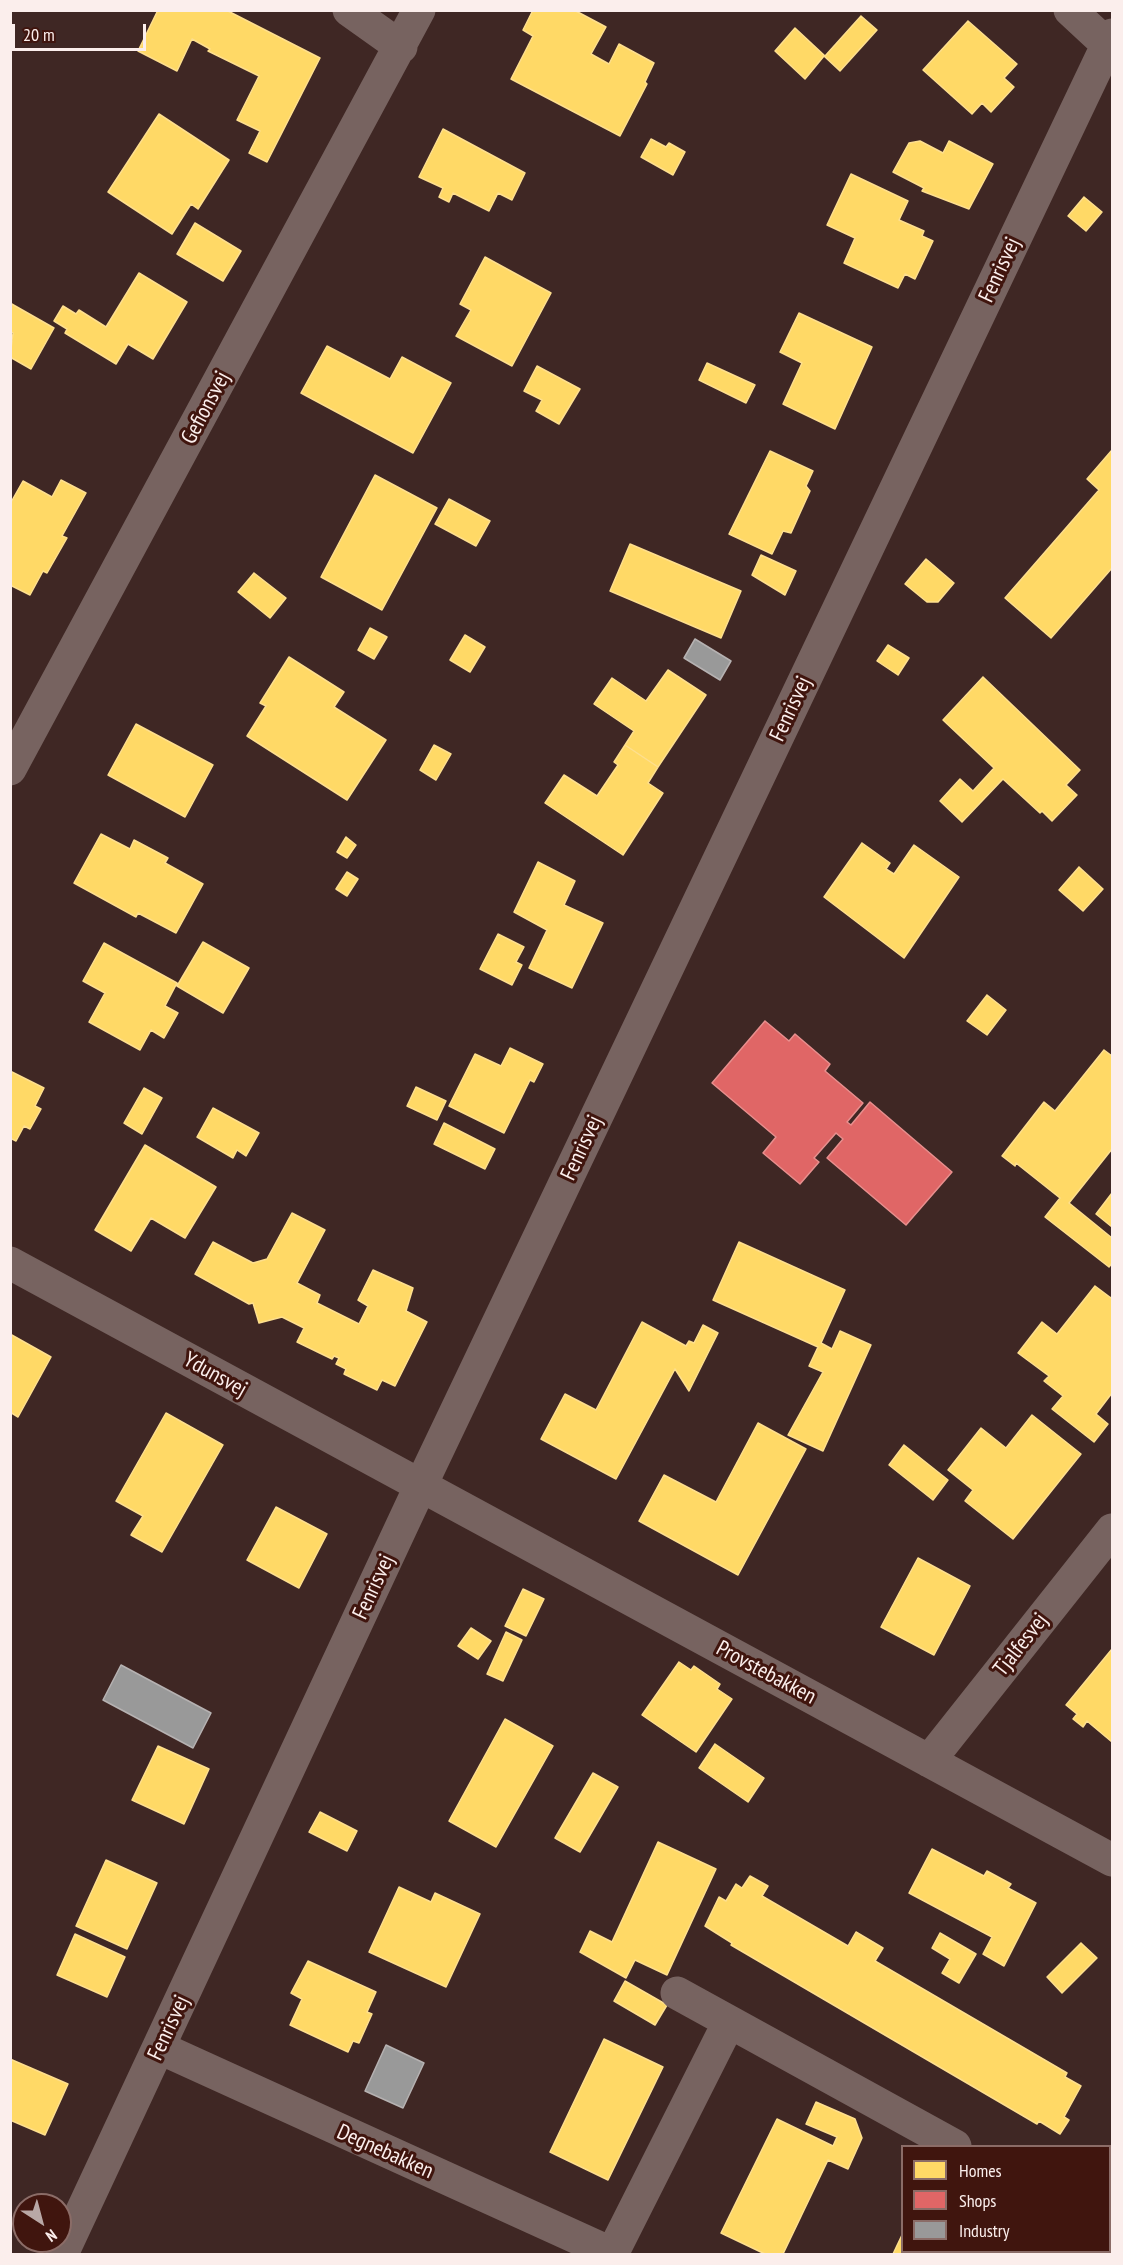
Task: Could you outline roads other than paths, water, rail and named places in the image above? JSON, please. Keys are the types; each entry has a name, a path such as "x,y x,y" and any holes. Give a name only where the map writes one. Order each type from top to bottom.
{"street":[{"path":"349,10 401,47"},
{"name":"Gefionsvej","path":"10,769 419,10"},
{"path":"1070,10 1111,42"},
{"name":"Fenrisvej","path":"62,2254 420,1487 1111,42"},
{"name":"Ydunsvej","path":"10,1263 420,1487"},
{"name":"Provstebakken","path":"420,1487 1113,1860"},
{"name":"Tjalfesvej","path":"929,1761 1113,1530"},
{"path":"677,1993 953,2145"},
{"name":"Degnebakken","path":"160,2048 612,2254 729,2022"}]}
